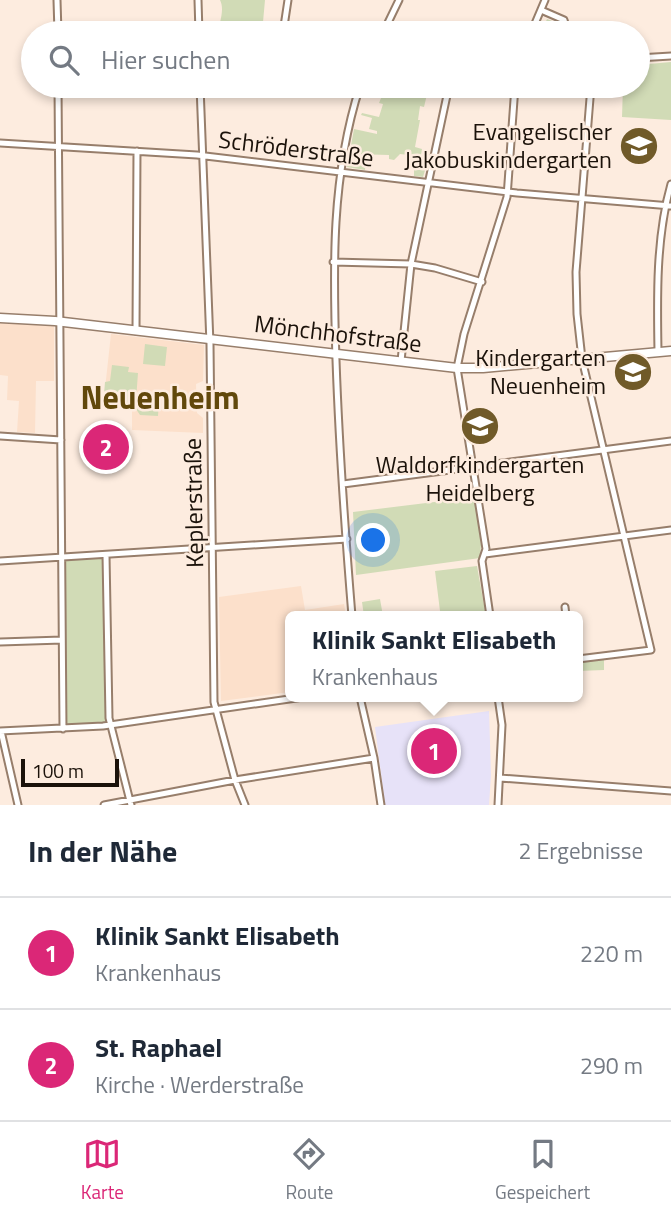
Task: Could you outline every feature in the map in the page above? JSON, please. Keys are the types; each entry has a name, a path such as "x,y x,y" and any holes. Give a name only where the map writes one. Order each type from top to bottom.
{"street":[{"path":"57,0 58,21"},
{"path":"198,0 199,21"},
{"path":"285,21 288,0"},
{"path":"389,21 399,0"},
{"path":"536,21 545,0"},
{"path":"541,10 564,21"},
{"path":"650,57 671,56"},
{"path":"58,98 63,729"},
{"name":"Keplerstraße","path":"201,98 210,335 214,702 235,780 245,805"},
{"path":"352,611 335,353 333,262 340,172 356,98"},
{"path":"401,361 411,264 446,98"},
{"path":"489,611 482,561 485,554 457,368 464,334 508,192 514,98"},
{"path":"583,658 651,650 582,359 577,314 576,271 590,98"},
{"name":"Schröderstraße","path":"0,143 203,153 427,183 668,206"},
{"path":"136,331 137,151"},
{"path":"659,351 659,282 671,184"},
{"path":"333,262 411,264 482,282"},
{"name":"Mönchhofstraße","path":"0,318 210,335 457,368 671,351"},
{"path":"0,436 61,440"},
{"path":"343,484 671,441"},
{"path":"485,554 671,530"},
{"path":"0,561 212,545 347,539"},
{"path":"106,555 110,725 130,803"},
{"path":"565,607 565,611"},
{"path":"0,642 62,640"},
{"path":"18,805 0,731 110,725 285,700"},
{"path":"361,702 381,805"},
{"path":"498,805 502,725 499,702"},
{"path":"104,805 130,803 235,780 374,758"},
{"path":"500,778 671,791"}],"shaded area":[{"path":"0,323 54,326 54,381 36,381 35,433 17,432 19,401 7,400 8,376 0,375"},
{"path":"111,334 204,345 203,381 196,384 197,413 203,418 203,433 132,430 132,410 103,407"},
{"path":"301,586 305,610 344,604 345,611 285,611 285,693 221,701 219,597"},
{"path":"489,711 489,805 385,805 375,727"}],"green space":[{"path":"220,0 265,0 263,21 221,21"},
{"path":"671,62 671,120 622,117 623,98 650,98 650,64"},
{"path":"381,98 426,98 424,107 420,106 415,147 422,149 421,155 429,157 423,177 414,176 414,159 409,158 409,155 400,154 394,160 389,159 389,155 354,154 352,163 362,165 362,162 366,162 365,170 347,167 354,129 377,134 377,131 369,129 372,118 361,115 379,117 383,104 379,103"},
{"path":"145,344 167,347 165,366 143,364"},
{"path":"112,365 129,367 128,372 138,373 136,400 159,401 158,416 140,415 136,409 103,406 105,382 110,381"},
{"path":"475,497 480,558 356,575 353,512"},
{"path":"104,557 107,724 67,727 64,563 65,559"},
{"path":"477,566 485,611 440,611 435,571"},
{"path":"380,599 382,611 363,611 362,602"},
{"path":"604,658 604,670 583,671 583,660"}],"place":[{"name":"Evangelischer Jakobuskindergarten","path":"639,146"},
{"name":"Kindergarten Neuenheim","path":"633,372"},
{"name":"Waldorfkindergarten Heidelberg","path":"480,426"},
{"name":"St. Raphael","path":"106,447"},
{"name":"Klinik Sankt Elisabeth","path":"434,751"}],"district":[{"name":"Neuenheim","path":"160,398"}]}
